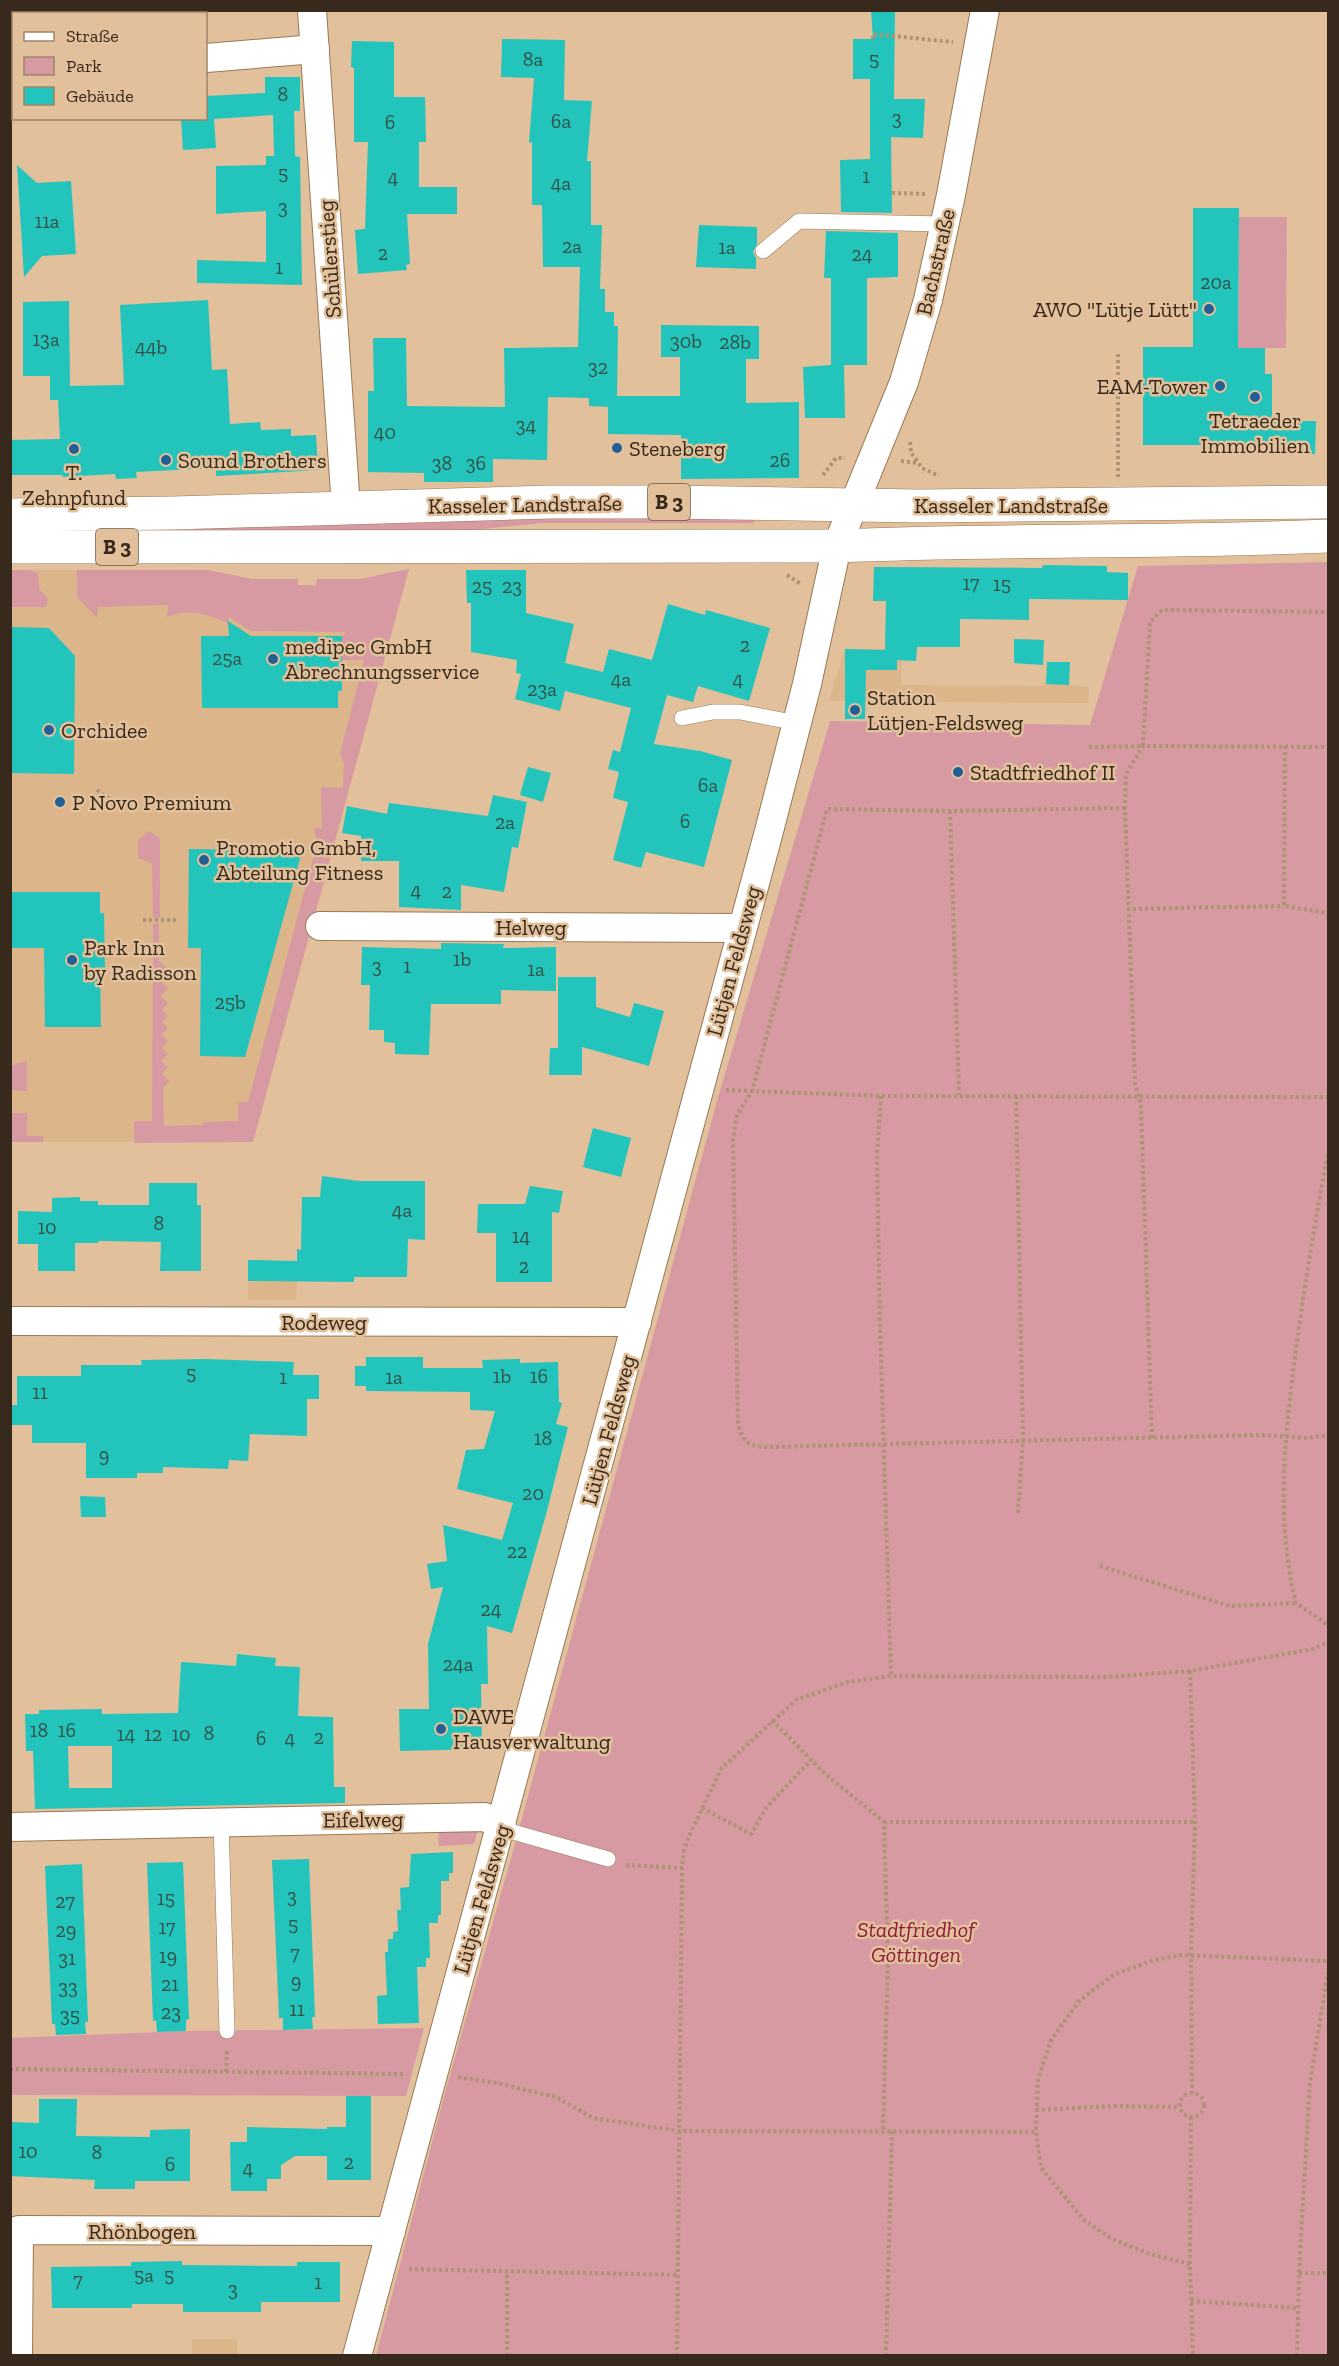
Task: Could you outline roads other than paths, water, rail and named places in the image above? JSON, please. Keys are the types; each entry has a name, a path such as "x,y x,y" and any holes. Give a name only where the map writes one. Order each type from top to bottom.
{"main road":[{"name":"Kasseler Landstraße","path":"10,515 174,513 551,502 919,506 1329,502"},
{"name":"Kasseler Landstraße","path":"10,546 837,546 919,543 1214,541 1329,536"}],"street":[{"name":"Schülerstieg","path":"312,10 346,508"},
{"name":"Bachstraße","path":"853,504 904,382 928,300 985,10"},
{"path":"207,58 315,49"},
{"name":"Lütjen Feldsweg","path":"357,2355 502,1826 797,723 837,546 853,504"},
{"name":"Helweg","path":"320,926 742,928"},
{"name":"Rodeweg","path":"10,1321 637,1322"},
{"name":"Eifelweg","path":"10,1827 485,1817 502,1826"},
{"name":"Rhönbogen","path":"18,2355 19,2230 391,2231"}],"lane":[{"path":"763,251 799,221 944,224"},
{"path":"682,718 713,712 740,712 797,723"},
{"path":"221,1821 227,2031"},
{"path":"502,1826 513,1832 608,1859"}],"place":[{"name":"AWO \"Lütje Lütt\"","path":"1209,309"},
{"name":"EAM-Tower","path":"1220,386"},
{"name":"Tetraeder Immobilien","path":"1255,397"},
{"name":"Steneberg","path":"617,448"},
{"name":"T. Zehnpfund","path":"74,449"},
{"name":"Sound Brothers","path":"166,460"},
{"name":"medipec GmbH Abrechnungsservice","path":"273,659"},
{"name":"Station Lütjen-Feldsweg","path":"855,710"},
{"name":"Orchidee","path":"49,730"},
{"name":"Stadtfriedhof II","path":"958,772"},
{"name":"P Novo Premium","path":"60,802"},
{"name":"Promotio GmbH, Abteilung Fitness","path":"204,860"},
{"name":"Park Inn by Radisson","path":"72,960"},
{"name":"DAWE Hausverwaltung","path":"441,1729"}],"park label":[{"name":"Stadtfriedhof Göttingen","path":"916,1942"}]}
